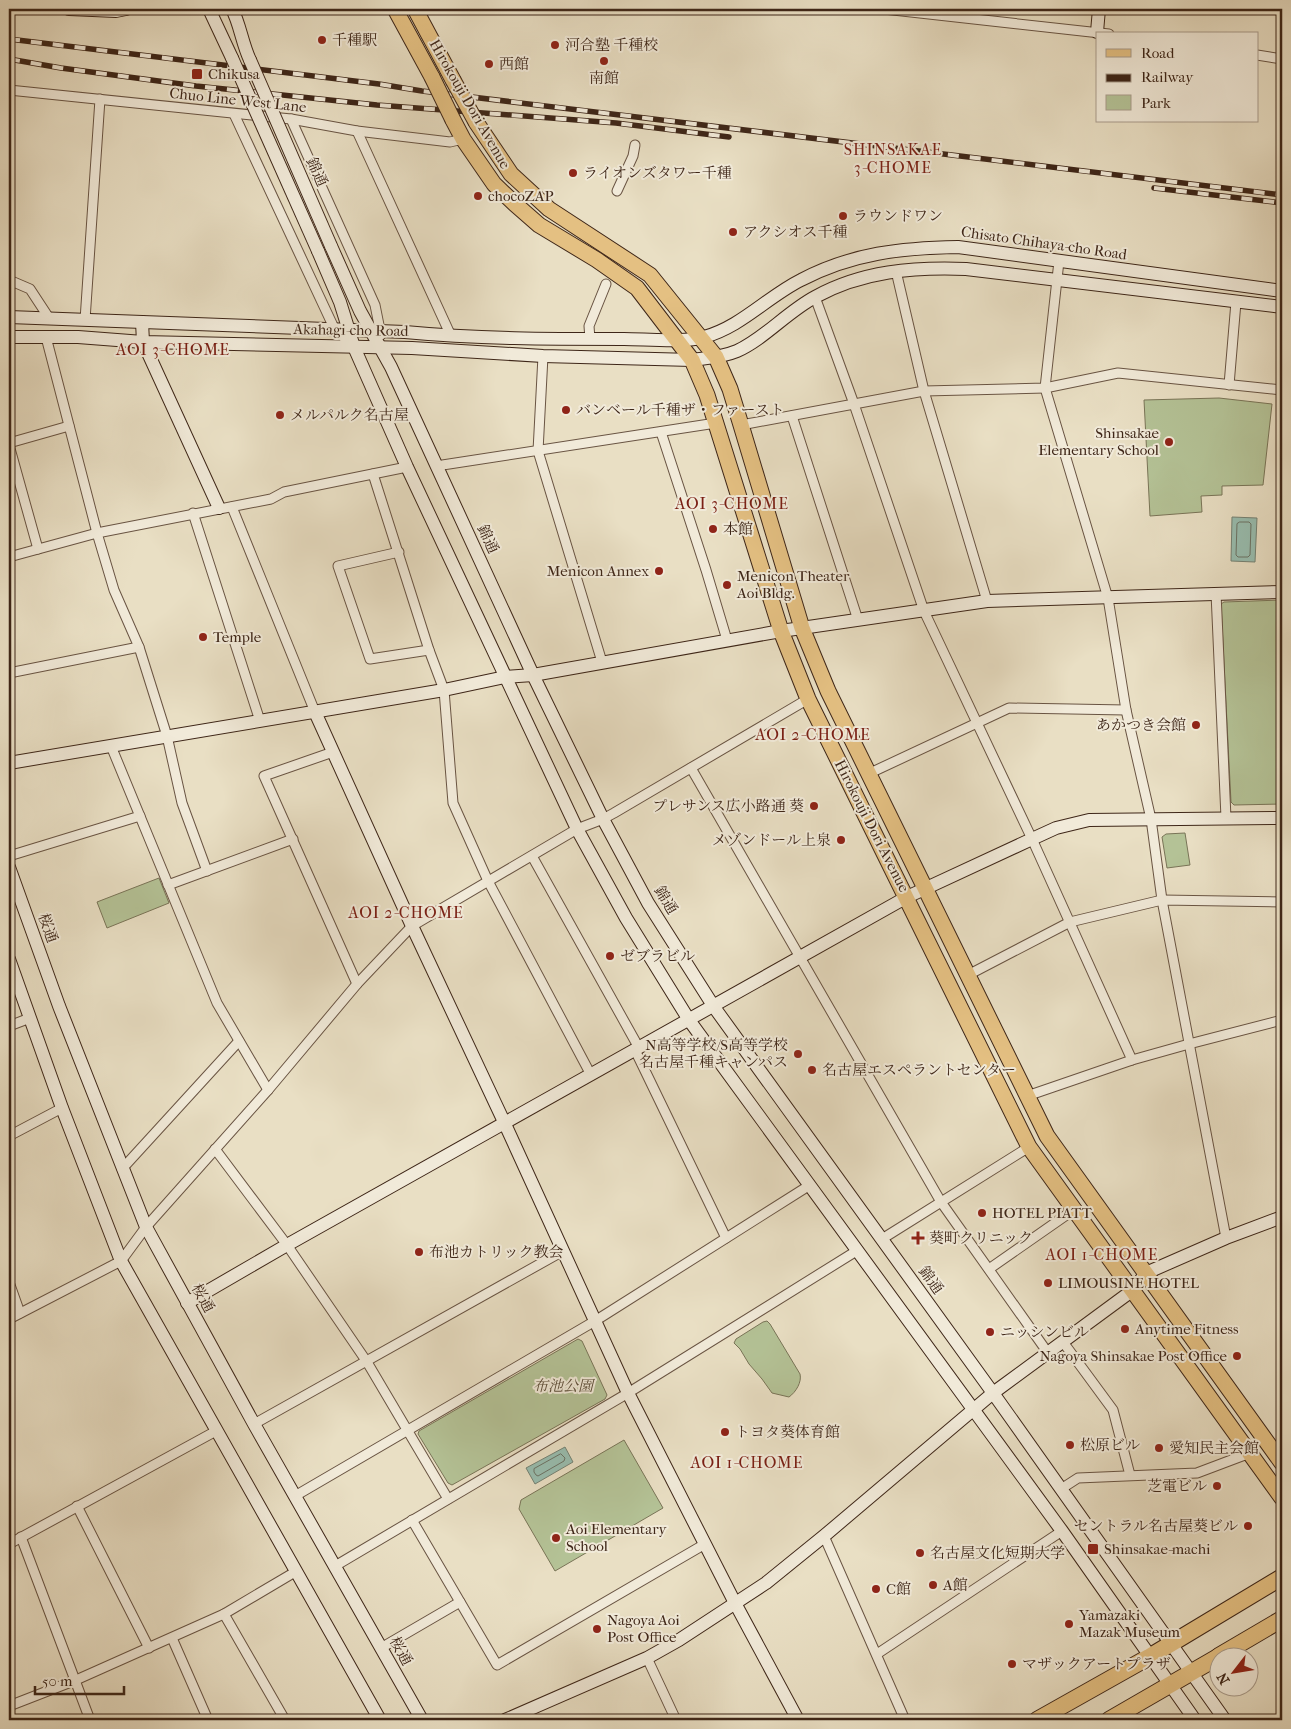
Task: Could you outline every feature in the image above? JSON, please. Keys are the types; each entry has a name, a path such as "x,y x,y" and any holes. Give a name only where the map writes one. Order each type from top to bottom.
{"highway":[{"path":"1036,1720 1149,1657 1282,1577"},
{"path":"1237,1646 1282,1619"},
{"path":"1109,1720 1208,1663"}],"main road":[{"name":"Hirokouji Dori Avenue","path":"395,9 463,139 494,184 539,225 597,260 637,288 692,360 707,395 780,631 808,699 1029,1147 1282,1498"},
{"name":"Hirokouji Dori Avenue","path":"415,9 476,122 511,174 549,209 650,276 716,357 730,388 802,628 828,691 1047,1136 1282,1463"}],"street":[{"path":"69,9 116,11 126,9"},
{"name":"錦通","path":"208,9 232,58 318,251 340,302 354,346 407,467 577,829 626,918 689,1020 1062,1531 1195,1720"},
{"name":"錦通","path":"232,9 250,60 360,311 376,331 380,347 532,675 603,819 648,903 714,1007 993,1393 1225,1720"},
{"path":"884,9 952,12 1096,32"},
{"path":"1100,9 1103,32"},
{"path":"1258,55 1282,59"},
{"name":"Chuo Line West Lane","path":"9,90 291,119 357,131 450,142 463,139"},
{"path":"85,320 100,99"},
{"path":"234,114 336,330 354,346"},
{"path":"291,119 373,300 376,331"},
{"path":"357,131 451,336"},
{"path":"617,191 633,156 635,145"},
{"name":"Chisato Chihaya-cho Road","path":"702,338 740,321 775,295 801,280 843,262 881,252 915,248 958,246 1282,291"},
{"path":"1059,261 1045,388 1108,598 1126,710 1151,819 1162,900 1226,1238"},
{"path":"716,357 736,352 753,343 793,310 842,284 870,275 930,267 966,269 1282,307"},
{"path":"896,271 924,390 986,601"},
{"path":"9,280 30,289 49,318"},
{"path":"590,339 589,326 606,284"},
{"path":"815,297 854,404 924,611 1032,838 1132,1060"},
{"path":"1229,386 1236,302"},
{"name":"Akahagi-cho Road","path":"9,316 376,331 451,336 590,339 702,338"},
{"path":"142,322 143,342 225,508 412,926 628,1393 735,1603 798,1720"},
{"name":"Akahagi-cho Road","path":"9,337 78,338 143,342 354,346 458,350 543,356 692,360 716,357"},
{"path":"46,337 97,533 114,590 139,647 168,736 182,803 207,870"},
{"path":"543,356 538,451 602,662"},
{"path":"741,425 924,390 1045,388 1118,373 1282,390"},
{"path":"792,416 858,620"},
{"path":"436,466 716,423"},
{"path":"38,549 9,444 69,426"},
{"path":"661,432 727,640"},
{"path":"9,557 97,533 271,499 284,492 407,467"},
{"path":"373,474 400,552 429,650 444,690 452,803 488,881 591,1075"},
{"path":"193,513 260,721"},
{"path":"400,552 338,566 370,659 429,650"},
{"path":"9,763 444,690 505,677 532,675 780,631 986,601 1282,592"},
{"path":"1216,593 1226,818"},
{"path":"9,673 139,647"},
{"path":"9,1319 121,1261 146,1227 268,1090 357,984 412,926 577,829 603,819 808,699"},
{"path":"868,774 1009,708 1126,710"},
{"path":"111,746 217,1002 268,1090"},
{"path":"333,752 264,776 357,984"},
{"path":"691,768 941,1202 1048,1353"},
{"path":"9,856 140,816"},
{"path":"187,1303 907,897 1032,838 1056,828 1089,820 1282,818"},
{"path":"168,885 293,839"},
{"path":"532,856 637,1049 726,1238"},
{"name":"桜通","path":"9,867 59,1006 146,1227 254,1424 422,1720"},
{"path":"968,975 1070,922 1162,900 1282,902"},
{"path":"9,959 62,1108 121,1261 380,1720"},
{"path":"9,1026 30,1018"},
{"path":"1027,1096 1132,1060 1282,1020"},
{"path":"122,1169 239,1041"},
{"path":"9,1136 62,1108"},
{"path":"882,1239 1029,1147"},
{"path":"215,1149 287,1245 367,1362 448,1499"},
{"path":"295,1496 595,1321 810,1185"},
{"path":"989,1269 1075,1209"},
{"path":"504,1720 647,1658 679,1640 766,1583 993,1393 1133,1290 1146,1273 1226,1238 1282,1217"},
{"path":"335,1566 628,1393 858,1250"},
{"path":"254,1424 563,1251"},
{"path":"9,1282 20,1313"},
{"path":"1063,1342 1113,1410 1130,1475"},
{"path":"9,1544 216,1431"},
{"path":"1061,1489 1078,1478 1197,1473 1250,1453"},
{"path":"78,1506 149,1648"},
{"path":"412,1520 497,1665 705,1544"},
{"path":"877,1654 1062,1531"},
{"path":"824,1536 905,1720"},
{"path":"21,1537 90,1720"},
{"path":"9,1706 76,1680 224,1614 295,1572"},
{"path":"381,1648 460,1602"},
{"path":"224,1614 285,1720"},
{"path":"172,1638 208,1720"},
{"path":"647,1658 676,1720"}],"green space":[{"path":"1219,398 1272,404 1263,485 1222,486 1222,495 1201,496 1202,512 1150,516 1144,400"},
{"path":"1282,600 1282,804 1234,805 1231,802 1221,604 1224,602"},
{"path":"1185,833 1190,865 1167,868 1162,837 1166,834"},
{"path":"159,878 169,903 107,928 97,902"},
{"path":"767,1321 800,1374 798,1387 789,1397 772,1393 734,1343 736,1339"},
{"name":"布池公園","path":"578,1339 582,1341 607,1395 605,1399 452,1485 448,1483 418,1434 419,1431"},
{"path":"624,1440 663,1508 555,1571 519,1509 521,1500"}],"water":[{"path":"1232,517 1257,518 1255,562 1231,561"},
{"path":"565,1447 573,1462 535,1484 526,1468"}],"railway":[{"path":"9,39 1282,195"},
{"path":"9,59 196,86 377,105 616,123 729,137"},
{"path":"1154,188 1282,203"}],"place":[{"name":"千種駅","path":"322,40"},
{"name":"河合塾 千種校","path":"555,45"},
{"name":"南館","path":"604,61"},
{"name":"西館","path":"489,64"},
{"name":"Chikusa","path":"197,74"},
{"name":"ライオンズタワー千種","path":"573,173"},
{"name":"chocoZAP","path":"478,196"},
{"name":"ラウンドワン","path":"843,216"},
{"name":"アクシオス千種","path":"733,232"},
{"name":"バンベール千種ザ・ファースト","path":"566,410"},
{"name":"メルパルク名古屋","path":"280,415"},
{"name":"Shinsakae Elementary School","path":"1169,442"},
{"name":"本館","path":"713,529"},
{"name":"Menicon Annex","path":"659,571"},
{"name":"Menicon Theater Aoi Bldg.","path":"727,585"},
{"name":"Temple","path":"203,637"},
{"name":"あかつき会館","path":"1196,725"},
{"name":"プレサンス広小路通 葵","path":"814,806"},
{"name":"メゾンドール上泉","path":"841,840"},
{"name":"ゼブラビル","path":"610,956"},
{"name":"N高等学校/S高等学校 名古屋千種キャンパス","path":"798,1054"},
{"name":"名古屋エスペラントセンター","path":"812,1070"},
{"name":"HOTEL PIATT","path":"982,1213"},
{"name":"葵町クリニック","path":"918,1238"},
{"name":"布池カトリック教会","path":"419,1252"},
{"name":"LIMOUSINE HOTEL","path":"1048,1283"},
{"name":"Anytime Fitness","path":"1125,1329"},
{"name":"ニッシンビル","path":"990,1332"},
{"name":"Nagoya Shinsakae Post Office","path":"1237,1356"},
{"name":"トヨタ葵体育館","path":"725,1432"},
{"name":"松原ビル","path":"1070,1445"},
{"name":"愛知民主会館","path":"1159,1448"},
{"name":"芝電ビル","path":"1217,1486"},
{"name":"セントラル名古屋葵ビル","path":"1248,1526"},
{"name":"Aoi Elementary School","path":"556,1538"},
{"name":"Shinsakae-machi","path":"1093,1549"},
{"name":"名古屋文化短期大学","path":"920,1553"},
{"name":"A館","path":"933,1585"},
{"name":"C館","path":"876,1589"},
{"name":"Yamazaki Mazak Museum","path":"1069,1624"},
{"name":"Nagoya Aoi Post Office","path":"597,1629"},
{"name":"マザックアートプラザ","path":"1012,1664"}],"district":[{"name":"SHINSAKAE 3-CHOME","path":"893,158"},
{"name":"AOI 3-CHOME","path":"173,349"},
{"name":"AOI 3-CHOME","path":"732,503"},
{"name":"AOI 2-CHOME","path":"813,734"},
{"name":"AOI 2-CHOME","path":"406,912"},
{"name":"AOI 1-CHOME","path":"1102,1254"},
{"name":"AOI 1-CHOME","path":"747,1462"}]}
